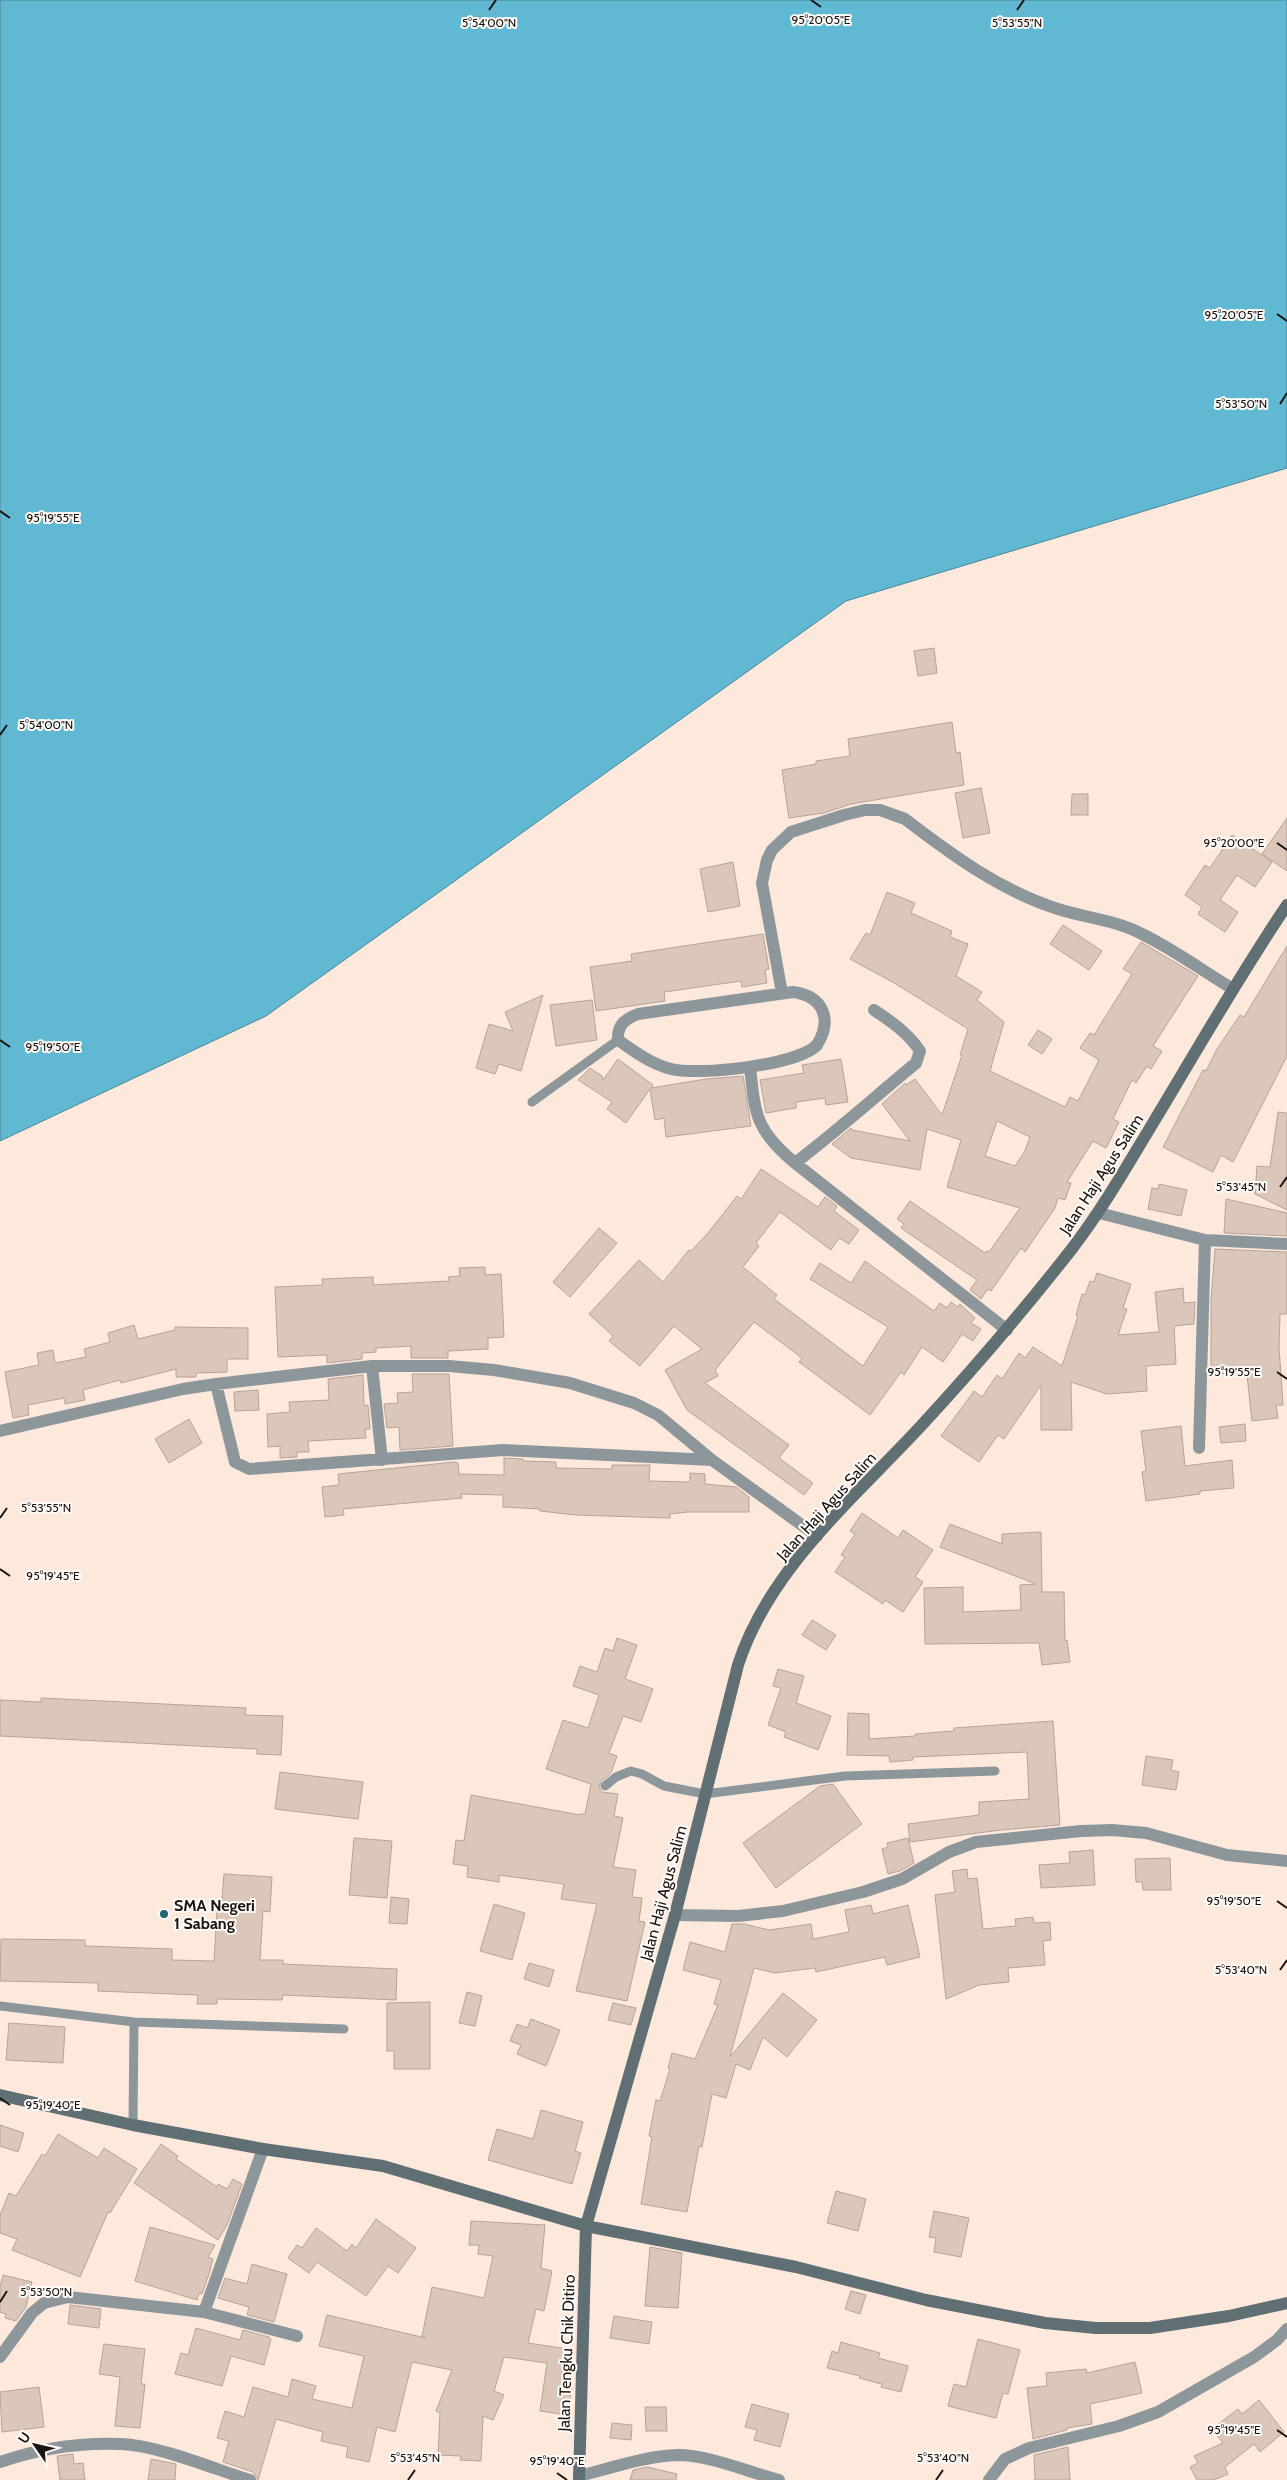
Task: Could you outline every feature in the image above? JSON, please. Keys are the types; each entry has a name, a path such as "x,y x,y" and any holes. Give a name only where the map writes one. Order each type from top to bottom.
{"main road":[{"name":"Jalan Haji Agus Salim","path":"586,2226 675,1916 738,1665 752,1628 781,1581 817,1536 939,1406 1007,1330 1098,1213 1233,989 1287,905"},
{"path":"0,2095 133,2125 263,2149 383,2166 586,2226 796,2268 926,2300 1045,2323 1096,2328 1150,2328 1229,2316 1287,2303"},
{"name":"Jalan Tengku Chik Ditiro","path":"579,2478 586,2226"}],"street":[{"path":"782,993 763,890 764,871 767,860 780,841 791,832 809,825 865,810 891,813 905,819 979,872 1030,898 1059,909 1090,916 1141,933 1233,989"},
{"path":"782,993 804,994 820,1005 825,1020 821,1040 808,1053 750,1067 686,1072 672,1069 642,1057 618,1040 617,1030 621,1024 629,1017 638,1014 782,993"},
{"path":"795,1163 834,1134 854,1113 916,1063 920,1051 913,1040 896,1024 874,1010"},
{"path":"750,1067 756,1113 769,1139 795,1163 1007,1330"},
{"path":"1098,1213 1205,1240 1287,1244"},
{"path":"1199,1448 1205,1240"},
{"path":"0,1431 175,1390 216,1384 372,1366 449,1366 494,1370 570,1383 634,1403 658,1416 712,1460 817,1536"},
{"path":"372,1366 382,1460"},
{"path":"216,1384 235,1462 241,1467 249,1469 503,1450 712,1460"},
{"path":"675,1916 738,1916 783,1911 863,1892 902,1879 949,1852 976,1842 1072,1832 1112,1830 1146,1833 1227,1855 1287,1861"},
{"path":"204,2312 263,2149"},
{"path":"0,2357 32,2313 44,2303 68,2297 204,2312 297,2336"},
{"path":"989,2480 1005,2459 1029,2448 1119,2426 1158,2412 1254,2357 1277,2340 1287,2329"},
{"path":"0,2462 35,2450 122,2444 183,2459 250,2480"},
{"path":"579,2478 654,2458 679,2455 705,2459 779,2480"}],"lane":[{"path":"532,1102 618,1040"},
{"path":"604,1786 616,1777 632,1771 642,1774 664,1786 705,1794 845,1776 995,1771"},
{"path":"0,2006 134,2022 344,2029"},
{"path":"133,2125 134,2022"}],"water":[{"path":"0,0 1287,0 1287,468 846,601 266,1016 0,1141"}],"building":[{"path":"934,648 937,673 918,676 914,651"},
{"path":"952,722 956,753 960,752 964,785 851,804 824,813 789,818 782,770 816,764 816,761 850,756 848,739"},
{"path":"981,788 990,833 963,838 955,793"},
{"path":"1072,794 1088,794 1088,815 1071,815"},
{"path":"1287,818 1287,871 1262,854"},
{"path":"1232,835 1272,862 1255,887 1237,875 1220,900 1238,912 1225,932 1198,914 1202,907 1185,895 1205,865 1210,868"},
{"path":"733,862 740,906 708,912 700,869"},
{"path":"887,892 915,903 911,913 952,931 950,937 968,944 956,976 982,992 977,1000 1004,1022 990,1071 1065,1107 1070,1097 1078,1101 1099,1060 1080,1048 1090,1033 1094,1035 1132,974 1123,969 1141,942 1198,976 1153,1046 1162,1051 1151,1069 1147,1066 1136,1083 1132,1080 1113,1119 1119,1122 1106,1148 1093,1141 1067,1182 1071,1183 1065,1200 1058,1198 1055,1208 1025,1252 1021,1248 991,1291 988,1289 981,1299 970,1290 977,1280 901,1228 904,1224 897,1219 910,1201 985,1253 989,1252 1020,1208 947,1187 961,1140 927,1129 920,1170 851,1158 832,1144 851,1128 852,1130 910,1141 882,1104 905,1083 906,1085 915,1079 942,1115 962,1055 960,1055 968,1029 896,984 850,959 866,933 870,935","holes":["997,1121 1030,1137 1025,1151 1015,1166 985,1156"]},
{"path":"1063,925 1102,951 1089,970 1050,944"},
{"path":"763,934 769,969 765,970 767,983 742,987 741,981 664,992 665,1001 596,1011 590,967 632,961 631,954"},
{"path":"1287,946 1287,1056 1233,1162 1221,1155 1213,1172 1163,1147 1203,1070 1206,1071 1217,1049 1240,1015 1244,1017"},
{"path":"543,995 521,1071 499,1064 495,1074 476,1068 489,1024 513,1031 505,1012"},
{"path":"592,1000 597,1040 556,1046 550,1005"},
{"path":"1038,1030 1052,1039 1042,1054 1028,1045"},
{"path":"618,1059 653,1085 651,1088 706,1079 743,1076 751,1126 666,1137 664,1118 655,1120 650,1089 626,1123 607,1109 612,1102 578,1080 590,1068 602,1076 603,1080"},
{"path":"841,1059 848,1102 826,1105 825,1098 796,1102 796,1108 766,1113 760,1080 804,1073 802,1065"},
{"path":"1278,1112 1287,1113 1287,1210 1255,1194 1257,1166 1270,1167"},
{"path":"761,1169 818,1207 825,1197 837,1206 834,1211 859,1230 849,1244 839,1238 831,1250 780,1212 756,1243 759,1246 743,1267 777,1295 774,1299 863,1366 888,1327 810,1279 820,1263 851,1283 865,1261 934,1311 940,1303 947,1308 951,1302 958,1307 960,1304 975,1318 971,1323 981,1329 973,1341 962,1334 943,1362 922,1347 904,1375 901,1372 870,1415 799,1362 802,1358 754,1322 715,1370 718,1376 705,1383 789,1445 779,1458 813,1483 804,1495 687,1410 665,1370 702,1349 674,1326 640,1366 609,1341 613,1336 589,1314 639,1260 663,1282 689,1250 691,1251 708,1233 737,1196 741,1199"},
{"path":"1159,1184 1187,1190 1181,1216 1148,1209 1152,1188 1158,1189"},
{"path":"1226,1199 1287,1213 1287,1236 1224,1233"},
{"path":"599,1228 617,1243 570,1297 553,1282"},
{"path":"1215,1249 1287,1252 1287,1314 1280,1314 1279,1347 1283,1405 1276,1405 1278,1418 1252,1421 1247,1375 1211,1373 1211,1300"},
{"path":"485,1267 485,1275 501,1274 504,1337 488,1338 488,1349 448,1351 448,1358 411,1358 411,1346 376,1348 376,1352 362,1353 362,1359 327,1363 327,1355 278,1357 275,1287 323,1285 322,1279 373,1277 373,1285 449,1281 448,1277 460,1276 459,1268"},
{"path":"1097,1273 1131,1284 1123,1308 1127,1309 1118,1335 1159,1332 1155,1292 1183,1288 1184,1303 1195,1302 1194,1324 1174,1326 1176,1364 1146,1366 1147,1391 1107,1394 1071,1382 1072,1430 1041,1430 1041,1385 1004,1439 998,1435 979,1462 941,1436 974,1391 982,1397 997,1375 1002,1379 1019,1353 1025,1358 1033,1347 1062,1366 1078,1316 1076,1315 1082,1294 1085,1295 1090,1281 1094,1282"},
{"path":"134,1325 138,1339 175,1330 175,1327 248,1328 248,1359 227,1359 227,1372 196,1373 196,1377 176,1377 176,1369 121,1383 120,1380 83,1390 85,1400 65,1404 64,1398 28,1405 29,1415 13,1418 5,1372 39,1365 37,1353 53,1350 55,1363 86,1357 84,1349 110,1342 108,1333"},
{"path":"412,1374 449,1374 453,1446 400,1450 399,1427 387,1428 384,1404 398,1403 397,1393 413,1392"},
{"path":"363,1375 364,1406 368,1405 370,1429 365,1429 366,1438 308,1441 309,1452 297,1452 297,1457 280,1458 280,1446 268,1447 267,1414 290,1412 289,1402 329,1400 328,1379"},
{"path":"258,1390 259,1410 235,1411 234,1392"},
{"path":"189,1419 202,1443 169,1463 155,1439"},
{"path":"1245,1424 1246,1441 1221,1443 1219,1427"},
{"path":"1181,1426 1185,1466 1232,1460 1234,1488 1200,1491 1200,1494 1146,1501 1142,1472 1146,1471 1141,1431"},
{"path":"504,1458 523,1459 523,1461 556,1462 556,1468 612,1469 612,1465 650,1465 649,1481 690,1482 690,1473 705,1474 705,1484 736,1487 749,1497 749,1512 687,1512 670,1514 670,1518 576,1515 540,1511 540,1509 503,1507 503,1495 461,1494 462,1498 343,1509 344,1515 325,1517 322,1487 339,1485 338,1474 454,1462 458,1463 459,1474 504,1475"},
{"path":"862,1513 898,1538 903,1530 933,1550 915,1577 923,1582 903,1612 885,1600 883,1604 835,1572 845,1557 841,1555 855,1534 850,1531"},
{"path":"950,1524 1002,1544 1002,1534 1041,1532 1042,1592 1064,1592 1065,1641 1067,1640 1070,1662 1042,1665 1039,1643 925,1644 924,1588 963,1587 963,1612 1021,1610 1020,1585 1036,1584 940,1547"},
{"path":"812,1620 836,1635 826,1650 802,1635"},
{"path":"617,1638 637,1645 625,1679 653,1689 641,1722 623,1716 609,1753 617,1756 611,1773 601,1782 599,1787 602,1792 618,1794 614,1816 623,1818 613,1867 636,1870 632,1897 642,1898 639,1921 645,1922 627,2001 576,1991 597,1904 561,1899 564,1884 499,1875 499,1882 467,1877 468,1866 453,1864 456,1840 464,1841 471,1795 580,1815 585,1814 591,1784 546,1769 563,1720 588,1728 599,1695 573,1686 580,1666 597,1672 605,1648 613,1651"},
{"path":"778,1669 804,1676 796,1703 831,1716 818,1750 784,1737 786,1732 768,1725 781,1688 773,1686"},
{"path":"41,1698 246,1708 245,1715 283,1716 281,1755 257,1754 257,1749 0,1736 0,1700 41,1702"},
{"path":"848,1713 869,1714 869,1739 954,1731 954,1728 1053,1721 1060,1825 1001,1830 910,1842 908,1824 979,1815 979,1802 1029,1799 1027,1752 913,1757 913,1760 890,1762 889,1756 847,1755"},
{"path":"1146,1756 1173,1760 1171,1770 1179,1772 1176,1790 1142,1785"},
{"path":"280,1772 363,1782 358,1819 275,1809"},
{"path":"833,1784 862,1824 776,1888 743,1843 820,1786"},
{"path":"354,1838 392,1841 387,1898 349,1895"},
{"path":"908,1838 914,1863 900,1871 888,1874 882,1849 888,1847 887,1843"},
{"path":"1093,1850 1095,1885 1041,1888 1039,1865 1070,1863 1069,1852"},
{"path":"1170,1858 1171,1890 1143,1890 1142,1882 1136,1882 1135,1859"},
{"path":"967,1869 968,1879 977,1878 983,1929 1016,1926 1015,1919 1033,1917 1034,1923 1050,1922 1051,1940 1043,1941 1045,1965 1008,1968 1009,1982 979,1985 946,1999 935,1895 955,1892 952,1871"},
{"path":"224,1874 272,1877 270,1912 263,1911 260,1960 283,1960 283,1964 397,1969 396,2000 283,1995 282,2000 217,1999 217,2004 197,2004 198,1995 98,1991 98,1983 0,1981 1,1939 85,1940 85,1946 172,1949 172,1960 214,1961 217,1911 221,1911"},
{"path":"391,1897 409,1899 407,1924 389,1923"},
{"path":"494,1904 525,1913 512,1960 480,1951"},
{"path":"871,1905 873,1914 908,1905 920,1957 887,1965 885,1957 816,1972 815,1968 775,1973 754,1968 730,2057 783,1993 817,2020 787,2057 763,2037 750,2070 736,2064 726,2098 712,2094 702,2147 699,2146 687,2212 641,2204 652,2137 649,2136 656,2100 660,2101 670,2069 668,2068 672,2053 695,2059 718,2005 714,2004 721,1980 683,1970 690,1942 725,1952 732,1924 744,1924 769,1930 811,1924 813,1939 849,1932 845,1910"},
{"path":"529,1963 554,1970 549,1987 524,1979"},
{"path":"467,1992 482,1996 475,2026 459,2023"},
{"path":"430,2002 430,2069 394,2069 394,2051 387,2051 387,2003"},
{"path":"613,2003 636,2008 631,2025 608,2020"},
{"path":"531,2019 560,2030 546,2066 517,2054 521,2045 510,2041 517,2024 527,2028"},
{"path":"9,2023 65,2027 63,2063 6,2060"},
{"path":"541,2110 583,2122 575,2151 581,2153 572,2184 488,2160 497,2129 533,2139"},
{"path":"0,2125 24,2133 18,2152 0,2146"},
{"path":"58,2134 98,2158 104,2148 137,2169 110,2213 108,2212 80,2277 12,2250 17,2239 0,2233 0,2215 9,2193 16,2196 42,2154 45,2156"},
{"path":"161,2144 178,2156 176,2159 217,2187 218,2184 227,2189 233,2179 242,2184 227,2225 218,2240 134,2183"},
{"path":"836,2191 866,2199 858,2231 827,2223"},
{"path":"934,2211 969,2218 961,2257 934,2252 936,2238 929,2237"},
{"path":"376,2219 416,2248 398,2273 388,2266 366,2296 317,2262 309,2273 288,2258 297,2245 302,2248 316,2228 347,2251 352,2244 356,2248"},
{"path":"471,2221 545,2225 541,2268 552,2271 544,2311 536,2309 528,2343 568,2349 562,2385 572,2387 567,2415 540,2411 547,2363 504,2357 494,2391 504,2395 493,2420 483,2416 481,2461 460,2460 461,2456 438,2455 440,2413 436,2411 452,2370 412,2362 395,2432 377,2427 369,2462 346,2457 348,2447 321,2441 323,2432 276,2419 258,2480 253,2472 223,2462 229,2441 217,2438 225,2411 244,2417 253,2387 288,2397 292,2379 316,2386 312,2399 352,2408 364,2356 319,2346 327,2315 426,2338 422,2336 432,2287 484,2298 493,2256 478,2254 479,2245 469,2245"},
{"path":"150,2227 215,2245 208,2257 213,2259 209,2274 202,2294 199,2293 197,2300 135,2281"},
{"path":"650,2247 682,2253 678,2308 645,2306"},
{"path":"252,2264 287,2274 274,2322 247,2315 249,2307 218,2298 225,2278 247,2284"},
{"path":"3,2275 32,2282 26,2307 16,2321 5,2318 6,2314 0,2312 0,2287"},
{"path":"851,2291 866,2295 860,2314 845,2309"},
{"path":"70,2305 101,2309 99,2328 68,2324"},
{"path":"614,2316 652,2322 649,2344 610,2338"},
{"path":"196,2328 240,2340 243,2330 269,2337 271,2339 264,2365 231,2356 222,2386 175,2374 181,2353 188,2355"},
{"path":"978,2339 1020,2350 1008,2394 1003,2393 996,2418 948,2406 954,2384 966,2387"},
{"path":"841,2342 880,2353 878,2358 908,2366 901,2392 881,2387 882,2384 859,2378 860,2376 827,2368 832,2351 838,2353"},
{"path":"104,2344 145,2349 141,2384 145,2384 140,2428 115,2426 120,2377 99,2374"},
{"path":"1135,2362 1142,2393 1090,2404 1092,2424 1067,2428 1067,2430 1033,2439 1027,2388 1047,2386 1046,2373 1086,2369 1087,2373"},
{"path":"39,2387 44,2427 2,2432 0,2392"},
{"path":"1259,2400 1284,2432 1260,2452 1254,2444 1225,2467 1228,2474 1214,2480 1197,2480 1190,2467 1198,2463 1194,2456 1223,2443 1212,2429 1238,2409 1242,2414"},
{"path":"752,2404 789,2414 780,2447 754,2440 757,2430 745,2427"},
{"path":"645,2407 666,2407 667,2431 646,2431"},
{"path":"612,2423 632,2425 631,2440 610,2438"},
{"path":"1068,2447 1070,2480 1035,2480 1034,2455"},
{"path":"73,2454 74,2464 83,2463 85,2480 60,2480 57,2456"},
{"path":"151,2459 176,2464 175,2480 148,2480"},
{"path":"647,2467 677,2474 676,2480 630,2480 633,2470"}],"place":[{"name":"SMA Negeri 1 Sabang","path":"164,1914"}]}
